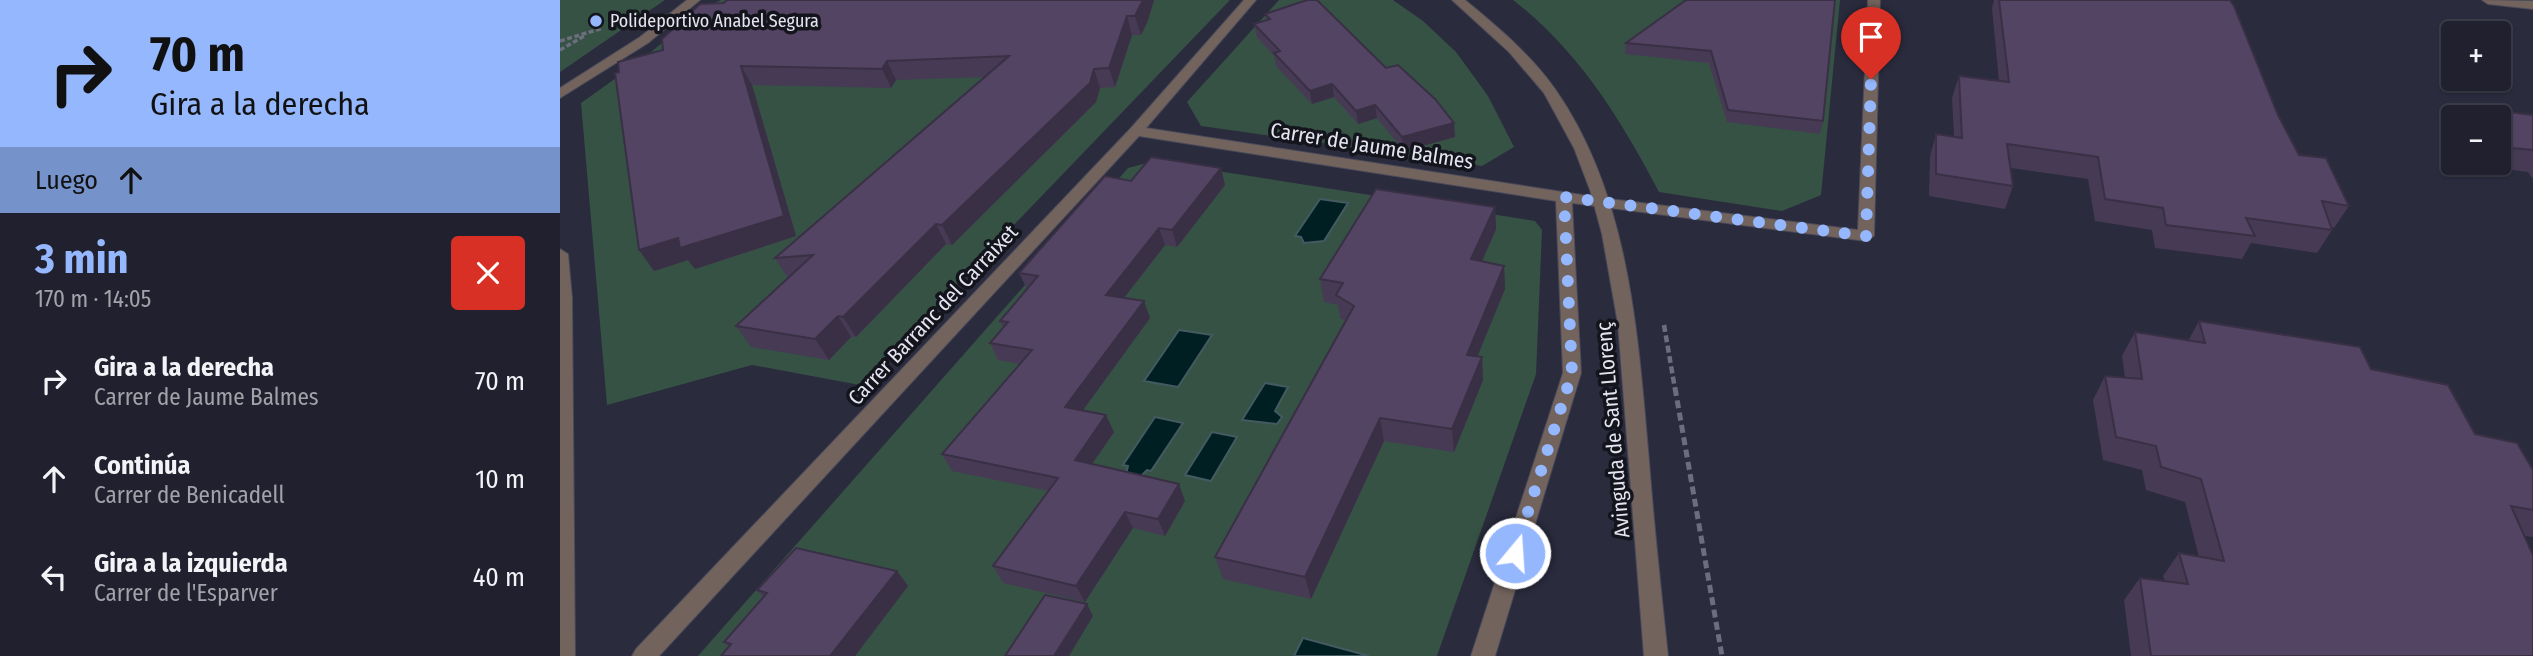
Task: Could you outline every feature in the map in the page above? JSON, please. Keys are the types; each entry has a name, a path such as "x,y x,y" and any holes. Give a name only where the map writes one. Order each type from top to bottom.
{"street":[{"path":"560,94 644,40 694,0"},
{"name":"Carrer Barranc del Carraixet","path":"645,656 1136,131 1250,0"},
{"name":"Avinguda de Sant Llorenç","path":"1458,0 1504,39 1535,72 1559,104 1578,141 1602,203 1629,330 1656,656"},
{"name":"Carrer de Jaume Balmes","path":"1136,131 1602,203 1866,236 1874,0"},
{"path":"2488,0 2533,5"},
{"path":"1483,656 1572,373 1564,197"},
{"path":"560,254 564,298 563,656"}],"path":[{"path":"560,41 611,26"},
{"path":"560,50 590,32"}],"shaded area":[{"name":"Polideportivo Anabel Segura","path":"560,0 665,0 560,72"},
{"path":"721,0 1230,0 860,385 752,365 607,405 581,103 640,61 706,7"},
{"path":"1279,0 1393,0 1423,21 1456,52 1488,96 1514,147 1482,166 1201,126 1187,102"},
{"path":"1513,0 1840,0 1821,195 1782,211 1659,192 1614,113 1578,64 1537,20"},
{"path":"1154,161 1535,221 1542,230 1536,374 1437,656 698,656 1128,168"},
{"path":"1320,199 1348,203 1324,241 1304,243 1301,237 1295,236"},
{"path":"1179,330 1212,335 1178,387 1144,381"},
{"path":"1265,383 1288,387 1275,411 1282,417 1277,424 1242,420"},
{"path":"1155,417 1183,423 1151,471 1147,470 1141,476 1126,474 1128,466 1123,465"},
{"path":"1212,432 1237,437 1211,481 1185,475"},
{"path":"1303,638 1369,656 1294,656"}],"building":[{"path":"727,0 1143,0 1135,16 1127,16 1109,68 1094,69 1090,83 942,225 936,224 843,317 838,316 815,339 736,326 813,255 775,258 1009,56 887,61 882,69 741,66 784,216 680,248 678,238 639,250 615,73 619,72 618,62 663,50 662,39 700,4 724,3"},
{"path":"1307,0 1317,0 1386,68 1398,65 1435,99 1454,123 1402,137 1375,105 1356,111 1332,84 1310,91 1274,53 1280,51 1254,24 1270,19 1265,14"},
{"path":"1686,0 1835,0 1823,121 1728,110 1711,51 1626,43"},
{"path":"1999,0 2230,0 2278,115 2299,155 2326,158 2349,206 2322,201 2332,230 2246,218 2255,236 2166,225 2163,208 2105,199 2098,157 2007,144 2013,186 1936,174 1936,134 1962,138 1959,76 2009,82"},
{"path":"2511,112 2533,115 2533,150 2511,148"},
{"path":"1151,157 1221,168 1172,230 1159,228 1106,295 1144,301 1065,407 1106,415 1075,460 1179,484 1158,519 1125,512 1076,586 993,566 1058,478 942,454 1032,350 990,343 1008,322 1000,321 1038,276 1019,273 1105,176 1131,181"},
{"path":"1376,189 1495,207 1471,259 1504,266 1467,355 1482,357 1452,429 1380,418 1305,577 1215,557 1354,306 1336,295 1343,283 1320,279"},
{"path":"2199,321 2360,347 2371,369 2448,385 2475,434 2517,443 2533,470 2533,510 2511,506 2533,555 2533,656 2151,656 2140,578 2188,584 2179,553 2224,561 2201,479 2161,467 2156,446 2116,437 2105,376 2142,379 2135,332 2205,343"},
{"path":"796,548 897,571 830,656 721,656 731,644 724,642 767,593 757,590"},
{"path":"1045,595 1087,604 1054,656 1005,656"}],"place":[{"name":"Polideportivo Anabel Segura","path":"596,21"}],"route":[{"path":"1515,553 1572,373 1564,197 1866,236 1871,79"}]}
